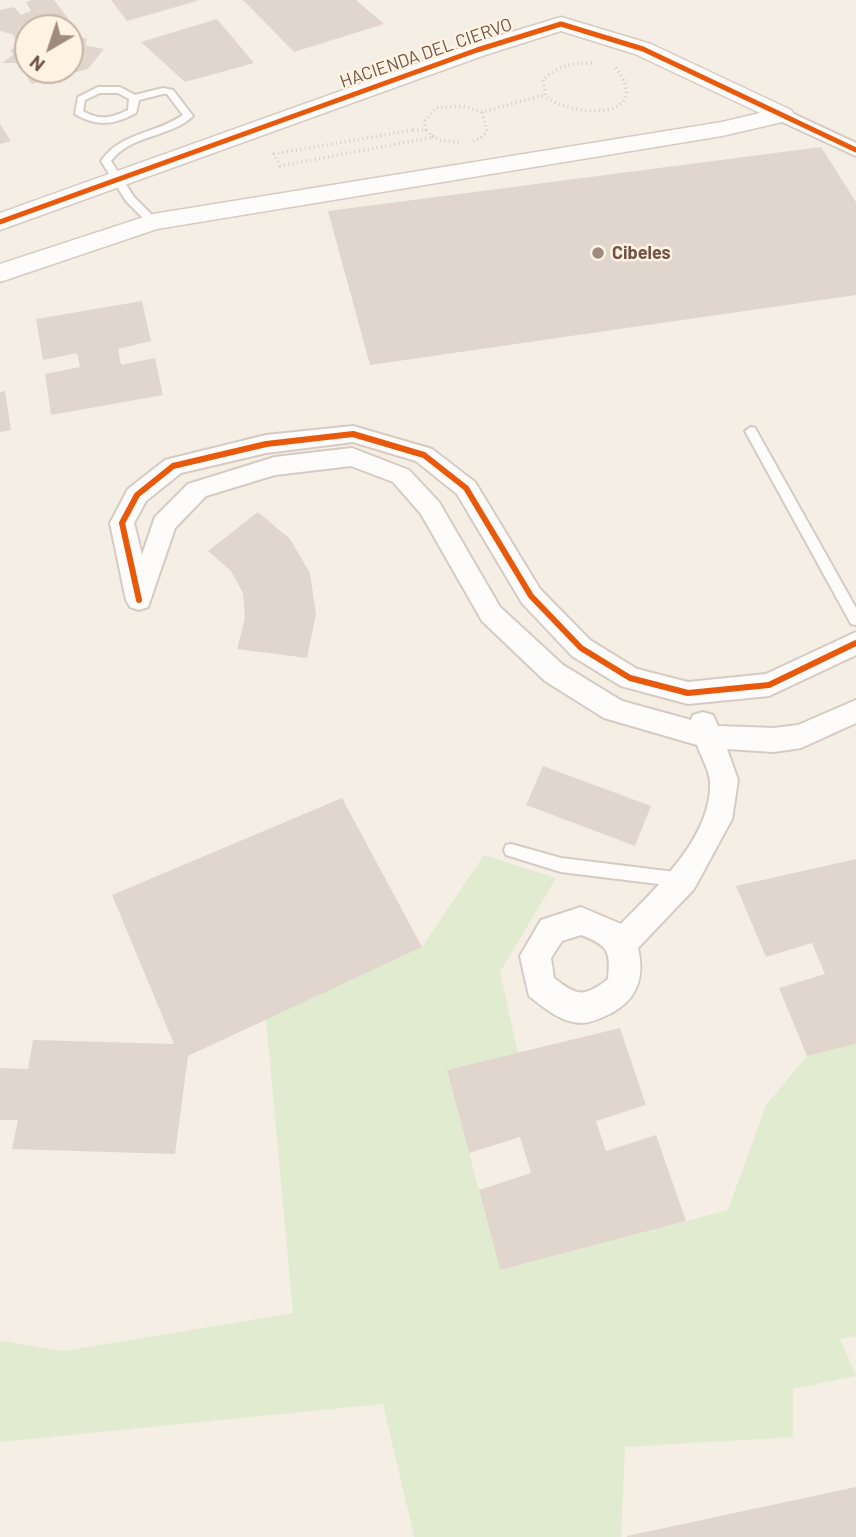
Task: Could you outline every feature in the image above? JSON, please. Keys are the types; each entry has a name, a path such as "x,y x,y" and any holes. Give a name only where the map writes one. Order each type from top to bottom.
{"street":[{"name":"HACIENDA DEL CIERVO","path":"0,222 477,50 561,24 643,49 856,150"},
{"path":"0,273 153,222 722,130 783,115"},
{"path":"30,212 49,217 61,229 61,243 56,254"},
{"path":"856,643 769,685 688,693 630,678 581,648 531,596 466,488 424,455 353,434 266,444 173,466 137,495 122,523 139,600 164,524 197,490 275,466 352,457 401,476 430,508 491,614 554,673 614,710 710,737 774,740 801,736 856,710"},
{"path":"621,944 684,880 718,819 724,780 710,737 688,693"}],"lane":[{"path":"134,98 133,111 115,121 93,121 78,112 81,99 98,90 120,90 134,98 163,91 170,92 188,116 180,123 110,153 106,161 117,181 153,222"},
{"path":"751,431 856,620"},
{"path":"511,850 561,865 684,880"}],"path":[{"path":"608,66 615,66 643,49"},
{"path":"600,64 580,62 559,67 543,80 544,95 552,104 570,111 591,113 609,109 622,102 627,93 626,85 615,66"},
{"path":"433,137 426,130 425,121 436,108 462,106 482,112 544,95"},
{"path":"426,130 274,155 280,166 433,137 457,143 481,138 487,131 482,112"}],"green space":[{"path":"484,855 556,878 500,972 518,1053 447,1070 500,1270 728,1210 766,1105 807,1056 856,1044 856,1336 840,1339 856,1376 793,1389 793,1437 625,1447 621,1537 414,1537 383,1404 0,1442 0,1341 63,1351 293,1313 266,1019 422,947"}],"building":[{"path":"54,0 65,14 24,14 31,11 26,2"},
{"path":"111,0 197,0 197,1 127,21"},
{"path":"243,0 356,0 384,24 294,52"},
{"path":"14,7 20,14 14,14 14,37 0,31 0,10"},
{"path":"217,19 254,63 185,82 141,42"},
{"path":"84,38 87,39 85,45 104,49 88,69 84,70"},
{"path":"10,49 14,49 14,63 2,63 13,55"},
{"path":"0,124 11,141 0,144"},
{"name":"Cibeles","path":"821,147 856,202 856,295 370,365 328,211"},
{"path":"142,301 151,341 118,349 121,365 155,358 163,395 51,415 45,374 80,367 77,353 43,360 36,319"},
{"path":"5,391 11,430 0,432 0,392"},
{"path":"258,512 290,539 310,573 316,614 307,658 237,649 245,618 243,593 231,571 208,551"},
{"path":"543,766 651,806 635,846 526,805"},
{"path":"342,798 422,947 188,1056 175,1154 12,1149 18,1120 0,1120 0,1068 28,1069 33,1040 174,1044 112,895"},
{"path":"856,859 856,1044 807,1056 779,988 825,974 812,943 766,957 736,886"},
{"path":"620,1028 646,1105 596,1121 606,1151 656,1135 686,1221 500,1270 479,1190 531,1173 520,1137 469,1153 447,1070"},
{"path":"856,1487 856,1537 627,1537 627,1536"}],"cycle path":[{"path":"0,222 477,50 561,24 643,49 856,150"},
{"path":"139,600 122,523 137,495 173,466 266,444 353,434 424,455 466,488 531,596 581,648 630,678 688,693 769,685 856,643"}],"place":[{"name":"Cibeles","path":"598,253"}]}
